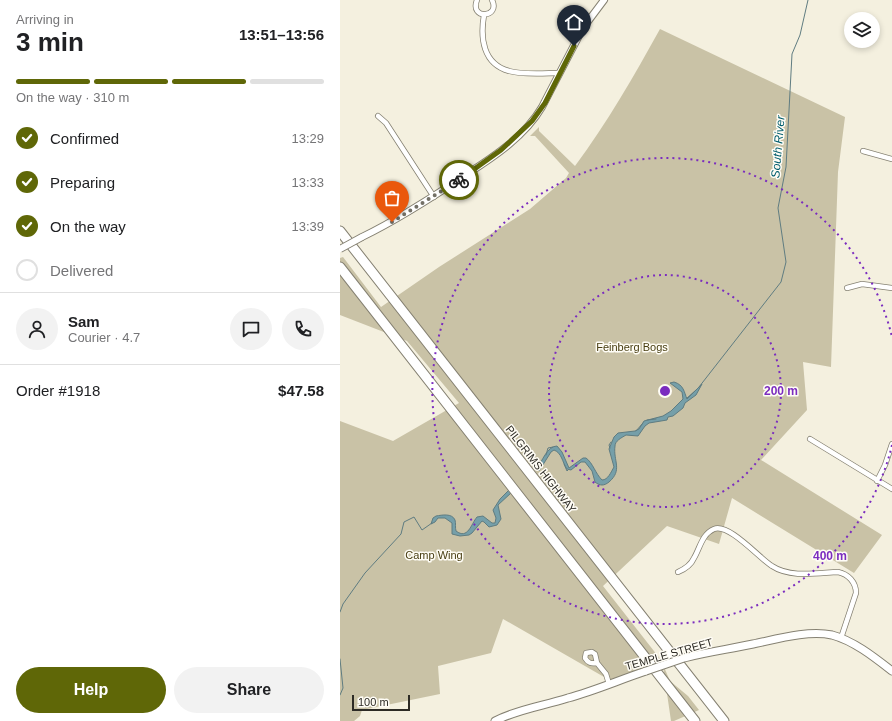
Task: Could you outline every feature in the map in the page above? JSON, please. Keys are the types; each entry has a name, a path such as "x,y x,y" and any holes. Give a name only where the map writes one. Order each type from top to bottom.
{"highway":[{"name":"PILGRIMS HIGHWAY","path":"340,231 724,721"},
{"path":"340,267 696,721"}],"main road":[{"name":"TEMPLE STREET","path":"495,721 527,709 573,697 684,658 804,635 822,634 840,638 870,655 892,671"}],"street":[{"path":"477,0 475,5 476,10 484,15 489,14 492,11 494,6 492,0"},
{"path":"340,249 392,222 434,197 495,155 527,126 542,107 583,28 604,0"},
{"path":"484,15 482,32 484,48 488,55 501,68 511,72 559,73"},
{"path":"378,116 383,120 393,134 434,197"},
{"path":"863,151 892,159"},
{"path":"847,288 862,284 892,288"},
{"path":"810,439 892,489"},
{"path":"877,481 885,465 892,444"},
{"path":"678,572 686,568 692,562 707,534 717,528 725,529 734,534 763,560 780,570 801,573 843,573 853,582 856,593 840,638"},
{"path":"597,663 606,674 608,684"}],"green space":[{"name":"Feinberg Bogs","path":"660,29 845,117 838,172 831,367 803,362 807,410 761,460 882,535 854,573 732,498 719,544 667,526 603,586 661,660 670,681 688,696 699,710 674,721 671,721 663,666 618,685 503,619 491,653 438,666 440,694 362,710 360,716 354,721 340,721 340,421 393,441 459,403 407,341 340,315 340,258 343,257 381,307 439,267 530,209 566,178 569,173 535,136 530,136 539,127 539,131 575,166 620,99"}],"water":[{"path":"674,382 682,387 687,399 702,384 696,395 685,403 683,408 673,416 668,417 667,420 649,423 638,436 626,435 617,441 615,444 615,451 617,469 613,478 609,482 602,485 595,482 592,471 585,462 581,462 571,470 567,469 560,455 554,450 551,452 539,471 537,468 548,451 557,446 562,452 569,468 583,458 586,458 602,480 606,479 614,467 609,449 614,437 618,433 635,431 639,429 644,421 663,416 671,411 683,399 682,392 670,383"},
{"path":"509,490 511,493 498,505 501,519 497,525 489,527 482,521 472,533 469,535 460,536 452,534 452,523 445,518 438,518 431,524 433,518 436,516 449,515 455,520 456,531 464,534 469,530 477,517 483,516 492,523 495,523 496,518 493,510 500,499"}],"waterway":[{"name":"South River","path":"699,387 781,282 786,262 778,208 786,167 792,54 800,35 808,0"},
{"name":"South River","path":"687,398 696,390"},
{"name":"South River","path":"647,420 656,419"},
{"name":"South River","path":"636,431 643,423"},
{"name":"South River","path":"610,448 609,445 611,442"},
{"name":"South River","path":"546,455 548,448 553,447"},
{"name":"South River","path":"564,464 567,471 568,470"},
{"name":"South River","path":"340,612 343,604 365,573 401,534 404,522 414,517 422,530 432,523"},
{"name":"South River","path":"340,659 343,688 340,695"}],"way so far":[{"path":"392,222 459,180"}],"route":[{"path":"459,180 482,165 512,141 540,112 574,46"}],"park label":[{"name":"Camp Wing","path":"434,555"}]}
